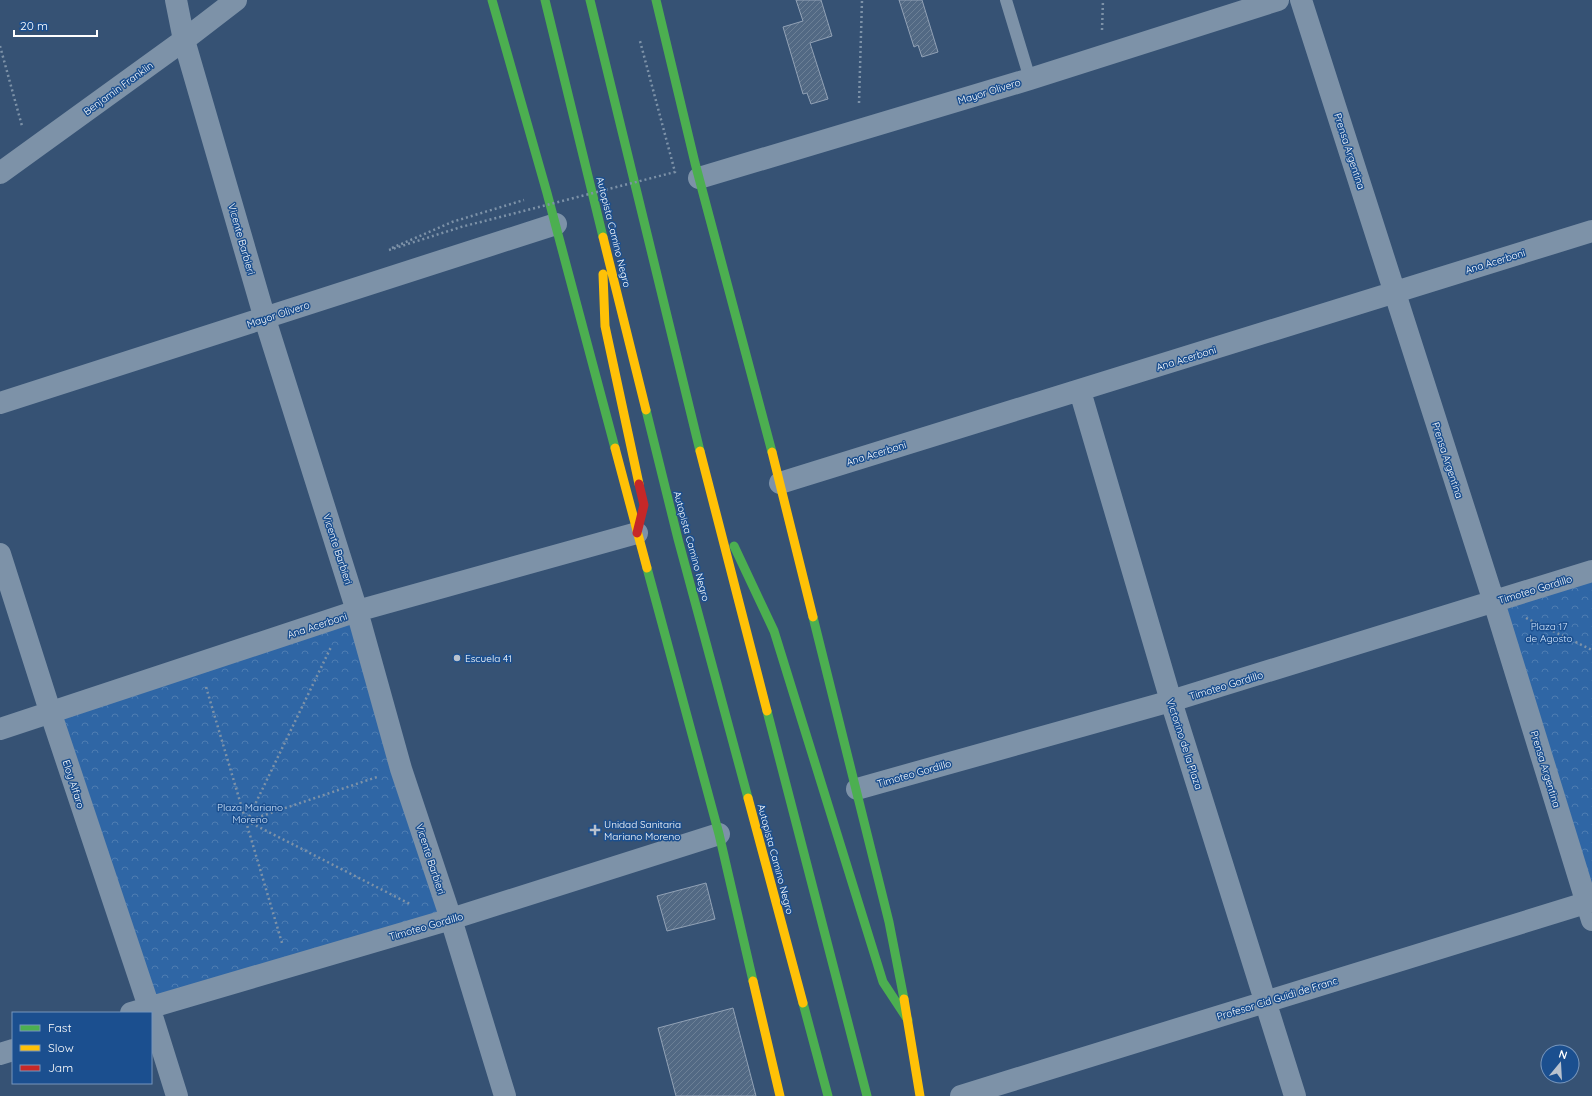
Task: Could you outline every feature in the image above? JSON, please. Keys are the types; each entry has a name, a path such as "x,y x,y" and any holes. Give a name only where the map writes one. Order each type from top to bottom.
{"main road":[{"path":"492,0 556,224 637,533 719,834 780,1096"},
{"name":"Autopista Camino Negro","path":"545,0 678,540 828,1096"},
{"path":"590,0 711,496 867,1096"},
{"path":"656,0 699,178 780,483 857,789 889,922 908,1020 920,1096"},
{"path":"601,229 605,326 644,505 637,533"},
{"path":"711,496 774,631 883,982 908,1020"}],"street":[{"name":"Vicente Barbieri","path":"176,0 184,40 352,614 401,769 451,919 505,1096"},
{"name":"Benjamin Franklin","path":"0,173 184,40 236,0"},
{"name":"Mayor Olivero","path":"699,178 1030,78 1278,0"},
{"name":"Prensa Argentina","path":"1301,0 1494,602 1590,908"},
{"name":"Mayor Olivero","path":"0,403 265,319 556,224"},
{"name":"Ana Acerboni","path":"780,483 1592,231"},
{"name":"Victorino de la Plaza","path":"1080,391 1171,702 1267,1002 1295,1096"},
{"name":"Ana Acerboni","path":"0,729 352,614 637,533"},
{"name":"Eloy Alfaro","path":"0,554 146,1012"},
{"name":"Timoteo Gordillo","path":"857,789 1171,702 1592,571"},
{"name":"Timoteo Gordillo","path":"146,1012 289,965 451,919 719,834"},
{"name":"Profesor Cid Guidi de Franc","path":"961,1096 1267,1002 1590,908"},
{"name":"Eloy Alfaro","path":"152,1029 176,1096"},
{"path":"0,1054 12,1050"}],"lane":[{"path":"1006,0 1030,78"}],"path":[{"path":"858,130 862,0"},
{"path":"547,193 452,222 389,250 461,227 675,172 640,42"},
{"path":"0,46 29,152"},
{"path":"1494,602 1592,650"},
{"path":"246,821 352,614"},
{"path":"199,664 289,965"},
{"path":"246,821 401,769"},
{"path":"246,821 416,907 422,927"}],"green space":[{"name":"Plaza 17 de Agosto","path":"1592,571 1592,901 1494,602"},
{"name":"Plaza Mariano Moreno","path":"357,611 451,919 149,1007 50,711"}],"building":[{"path":"796,0 821,0 832,36 810,43 828,99 811,104 807,93 803,94 783,27 803,21"},
{"path":"899,0 922,0 938,52 922,57 918,45 914,47"},
{"path":"706,883 715,919 667,931 657,896"},
{"path":"733,1008 756,1096 676,1096 658,1028"}],"traffic: fast":[{"path":"492,0 547,193 615,448"},
{"path":"545,0 603,237"},
{"path":"590,0 700,451"},
{"path":"656,0 695,163 772,452"},
{"path":"646,410 678,539 748,798"},
{"path":"734,546 774,631 883,982 908,1020"},
{"path":"647,568 719,834 753,981"},
{"path":"813,617 889,922 904,999"},
{"path":"767,711 867,1096"},
{"path":"803,1003 828,1096"}],"traffic: slow":[{"path":"603,237 646,410"},
{"path":"603,274 605,326 639,484"},
{"path":"615,448 647,568"},
{"path":"700,451 767,711"},
{"path":"772,452 813,617"},
{"path":"748,798 803,1003"},
{"path":"753,981 780,1096"},
{"path":"904,999 920,1096"}],"traffic: jam":[{"path":"637,533 644,505 639,484"}],"place":[{"name":"Escuela 41","path":"457,658"},
{"name":"Unidad Sanitaria Mariano Moreno","path":"595,830"}]}
